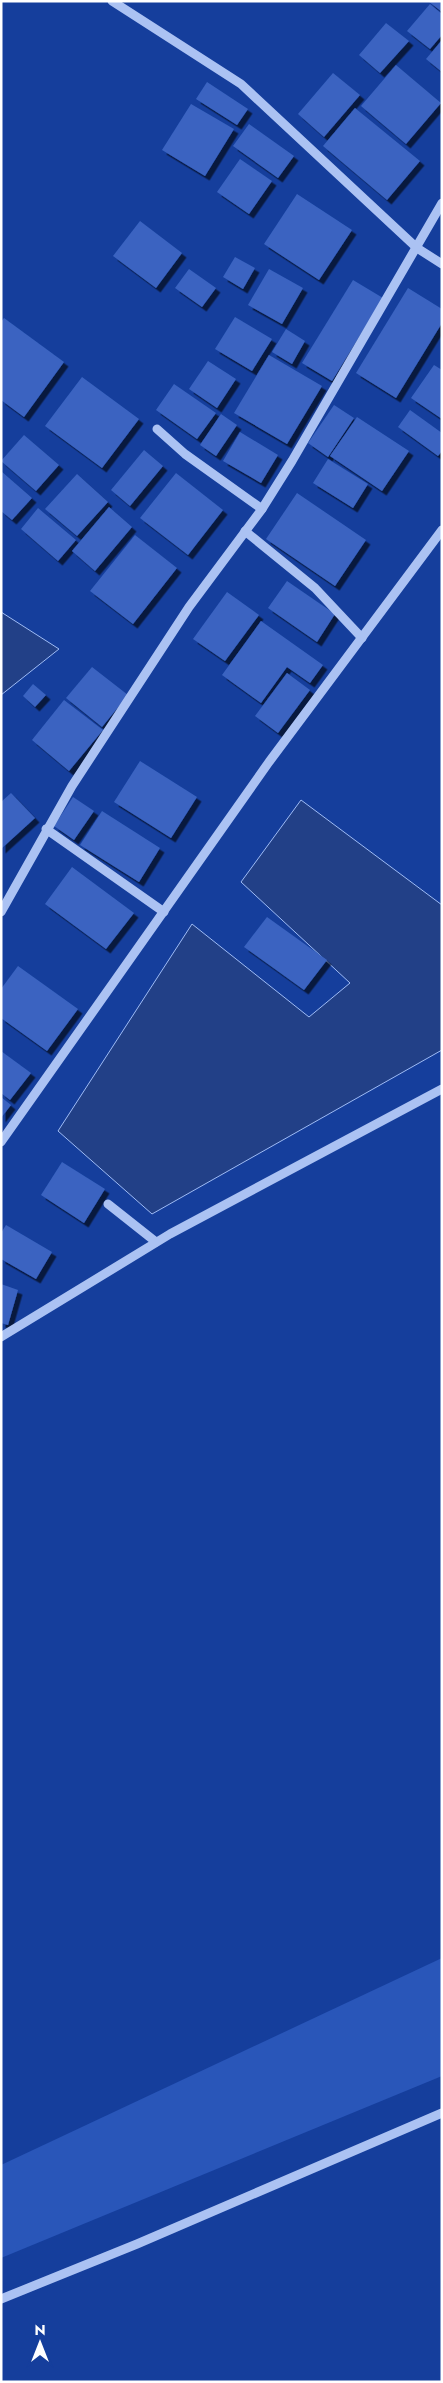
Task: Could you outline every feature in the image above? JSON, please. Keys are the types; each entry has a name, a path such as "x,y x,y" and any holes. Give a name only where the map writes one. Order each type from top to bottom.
{"street":[{"path":"112,1 241,84 417,248 442,264"},
{"path":"1,912 46,829 77,778 188,607 262,509 292,461 442,203"},
{"path":"158,429 185,454 262,509"},
{"path":"1,1142 269,762 442,530"},
{"path":"245,531 315,588 362,638"},
{"path":"46,829 164,912"},
{"path":"1,1337 156,1242 442,1089"},
{"path":"108,1204 156,1242"},
{"path":"1,2299 137,2244 442,2114"}],"shaded area":[{"path":"1,612 59,649 1,695"},
{"path":"301,800 442,905 442,1050 152,1214 58,1131 192,924 309,1017 350,983 241,882"},
{"path":"442,1958 442,2076 1,2258 1,2165"}],"building":[{"path":"428,1 442,1 442,12"},
{"path":"430,4 442,14 442,35 430,49 407,31"},
{"path":"386,23 409,41 380,73 359,55"},
{"path":"442,40 442,72 426,59"},
{"path":"396,65 441,103 406,144 361,106"},
{"path":"333,73 360,95 324,137 298,114"},
{"path":"207,82 248,109 237,125 196,99"},
{"path":"191,104 234,129 205,176 162,150"},
{"path":"355,108 420,161 387,200 323,146"},
{"path":"249,124 294,156 278,178 233,146"},
{"path":"240,159 272,181 249,214 217,192"},
{"path":"297,194 352,230 319,280 264,244"},
{"path":"140,221 182,253 156,288 113,256"},
{"path":"235,257 255,268 243,289 223,277"},
{"path":"189,269 216,288 202,307 175,288"},
{"path":"269,269 303,288 282,324 248,305"},
{"path":"353,280 383,298 332,381 302,363"},
{"path":"408,288 442,309 442,323 396,398 356,373"},
{"path":"235,317 272,339 252,371 215,349"},
{"path":"4,318 64,362 24,417 1,400 1,322"},
{"path":"286,329 305,341 292,364 272,352"},
{"path":"269,355 322,386 287,444 234,413"},
{"path":"208,361 236,379 217,408 189,389"},
{"path":"434,365 442,370 442,419 411,398"},
{"path":"82,377 139,419 102,468 45,426"},
{"path":"174,384 216,413 197,439 156,410"},
{"path":"334,405 354,418 328,457 308,443"},
{"path":"410,410 442,433 442,451 438,456 398,427"},
{"path":"221,414 237,425 216,456 200,445"},
{"path":"357,417 409,451 382,491 330,456"},
{"path":"240,432 278,455 261,483 223,461"},
{"path":"24,435 59,465 36,491 1,461"},
{"path":"144,450 163,466 130,506 111,490"},
{"path":"328,459 368,484 353,508 313,483"},
{"path":"1,471 32,498 12,520 1,511"},
{"path":"176,473 223,510 188,555 140,518"},
{"path":"77,474 108,502 77,536 45,509"},
{"path":"297,493 366,540 335,586 266,539"},
{"path":"109,507 132,527 95,571 72,551"},
{"path":"38,508 76,540 58,561 21,529"},
{"path":"135,535 177,568 133,624 90,591"},
{"path":"287,581 335,614 317,642 268,608"},
{"path":"227,592 259,615 225,661 193,639"},
{"path":"261,621 323,665 310,683 287,667 261,703 222,675"},
{"path":"92,667 128,695 102,727 66,698"},
{"path":"287,673 310,690 278,733 255,716"},
{"path":"33,684 46,695 35,707 23,696"},
{"path":"64,700 103,730 69,771 32,740"},
{"path":"140,761 197,797 171,838 114,802"},
{"path":"11,793 35,818 1,849 1,802"},
{"path":"73,797 94,811 74,840 54,826"},
{"path":"102,811 160,848 139,882 80,845"},
{"path":"72,867 134,913 106,949 45,904"},
{"path":"267,917 327,960 304,990 244,947"},
{"path":"18,966 78,1009 47,1051 1,1018 1,989"},
{"path":"1,1051 31,1073 10,1100 1,1093"},
{"path":"1,1097 11,1105 1,1118"},
{"path":"62,1162 105,1189 84,1223 41,1195"},
{"path":"6,1225 52,1252 36,1279 1,1259 1,1233"},
{"path":"1,1284 18,1290 8,1325 1,1323"}]}
